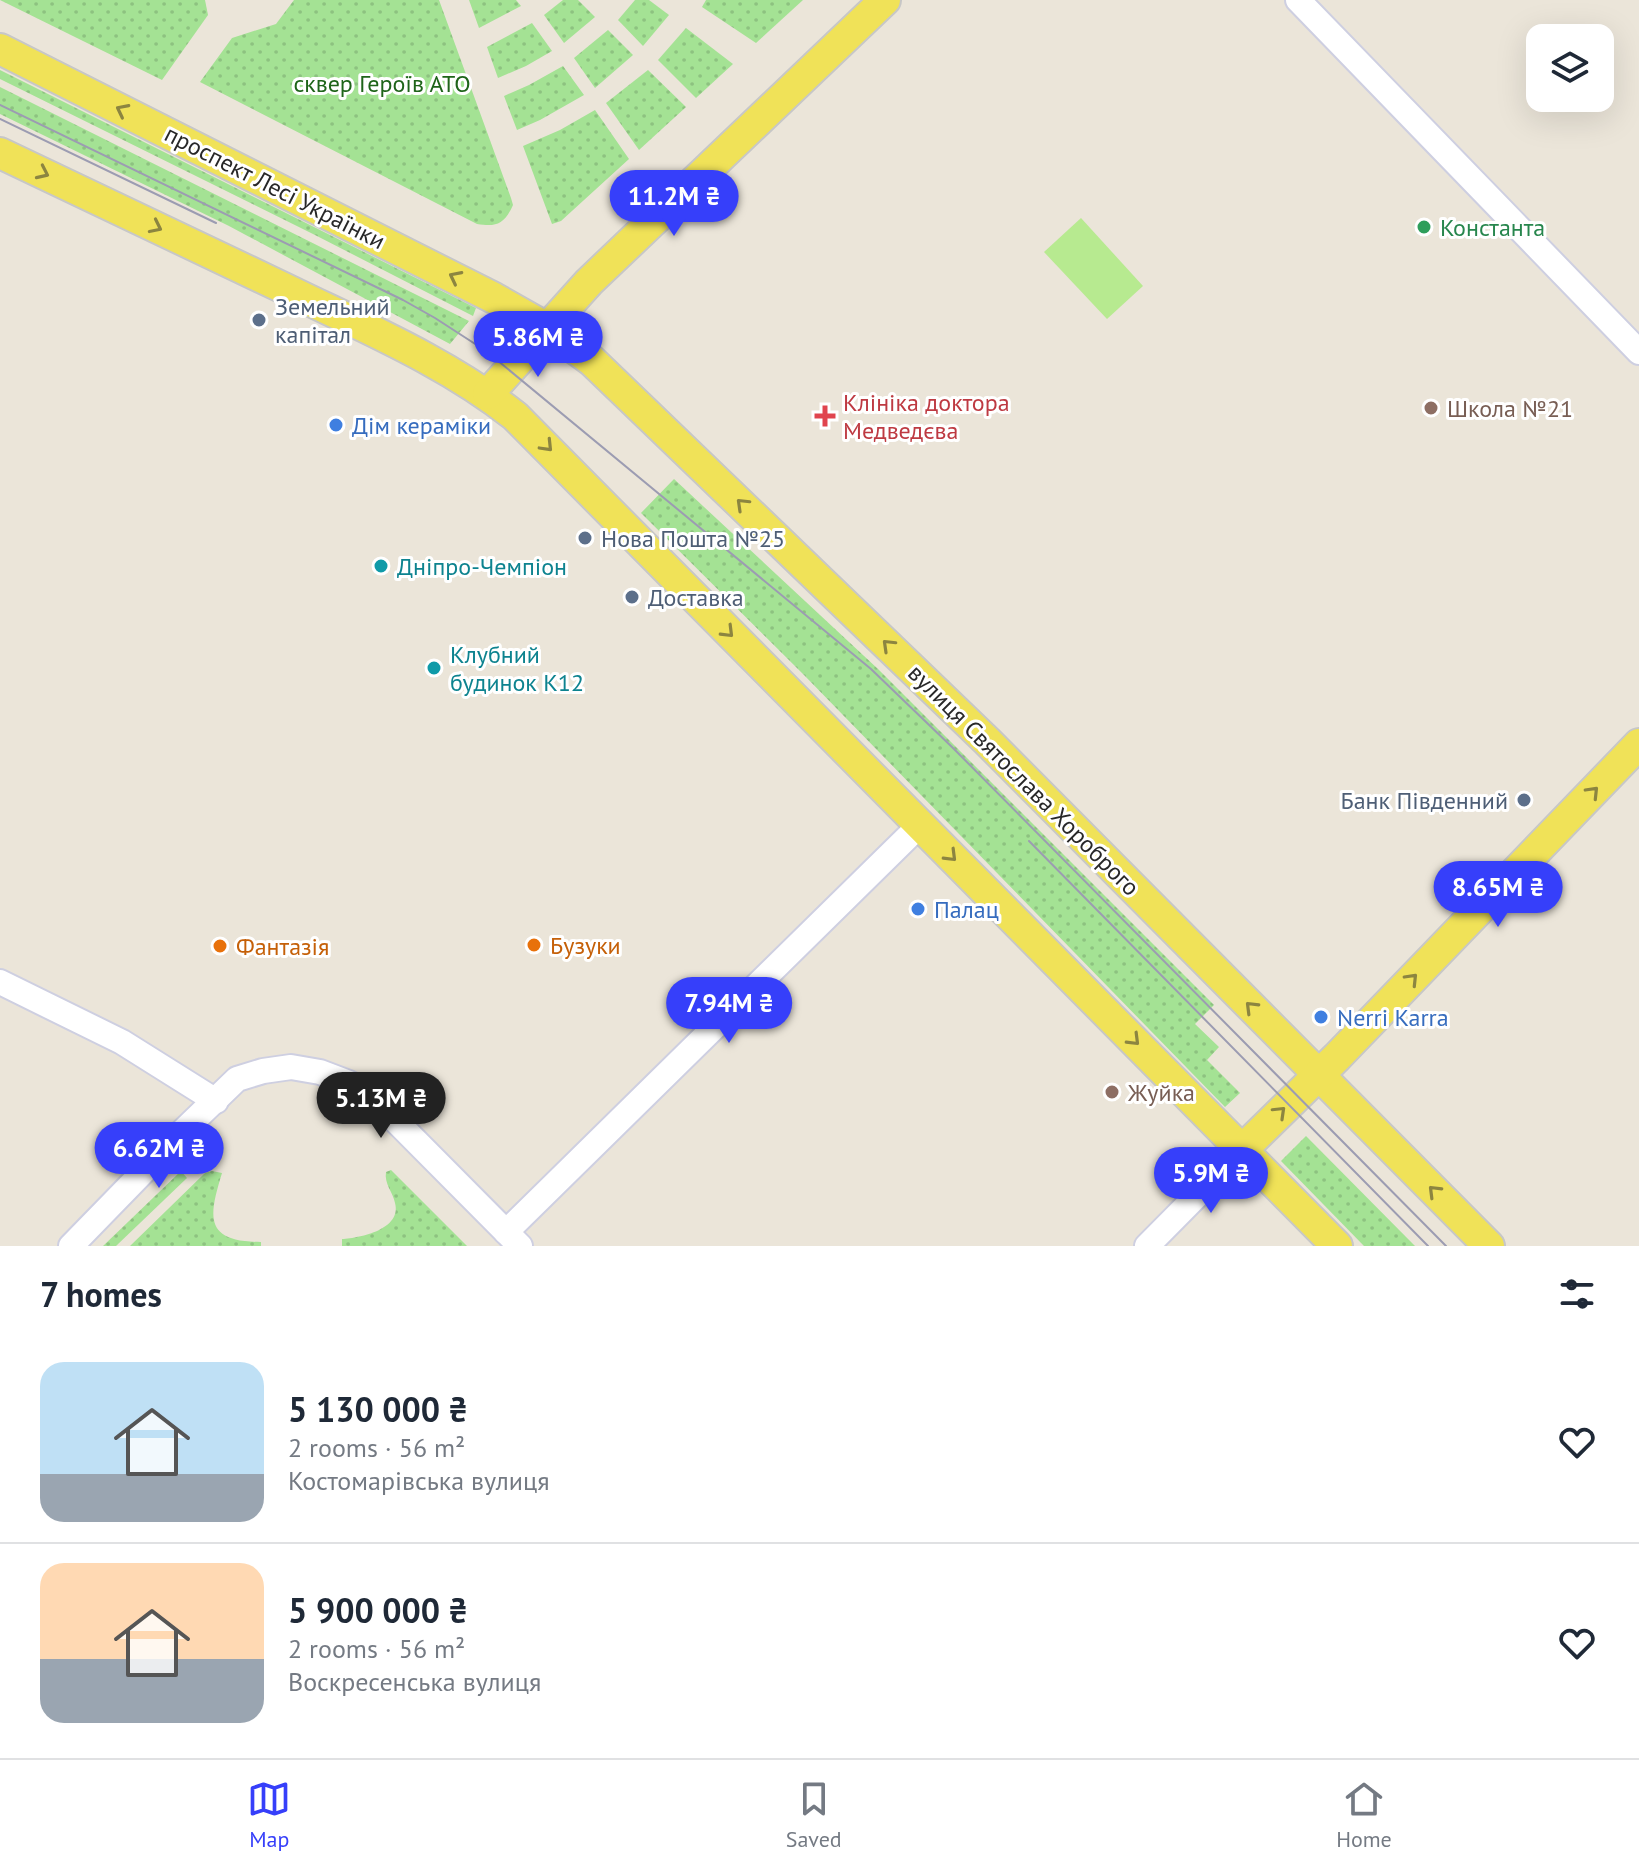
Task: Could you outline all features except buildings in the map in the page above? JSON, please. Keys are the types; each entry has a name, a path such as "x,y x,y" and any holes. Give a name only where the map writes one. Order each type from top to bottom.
{"main road":[{"path":"488,394 589,282 885,0"},
{"name":"проспект Лесі Українки","path":"0,49 439,269 547,328"},
{"path":"0,153 418,354 488,394 528,426 1337,1246"},
{"name":"вулиця Святослава Хороброго","path":"547,328 592,361 833,591 1041,795 1489,1246"},
{"path":"1242,1150 1319,1075 1639,744"}],"street":[{"path":"1298,0 1639,352"},
{"path":"71,1246 237,1079 291,1067 320,1072 349,1083 378,1103 513,1239 920,825"},
{"path":"0,982 122,1042 216,1101"},
{"path":"1147,1246 1242,1150"}],"green space":[{"path":"0,0 205,0 208,15 162,80"},
{"name":"сквер Героїв АТО","path":"294,0 439,0 511,198 513,205 503,221 494,225 477,224 200,82 232,38 276,24"},
{"name":"сквер Героїв АТО","path":"469,0 516,0 521,6 479,28"},
{"path":"563,0 578,0 595,17 564,43 544,15"},
{"path":"635,0 649,0 669,15 643,46 618,20"},
{"path":"706,0 803,0 756,43 702,7"},
{"name":"сквер Героїв АТО","path":"532,23 552,51 498,78 487,47"},
{"path":"686,28 733,64 696,98 658,60"},
{"path":"608,30 633,55 595,88 574,58"},
{"name":"сквер Героїв АТО","path":"563,66 584,95 517,130 504,96"},
{"path":"0,70 476,308 473,316 0,79"},
{"path":"648,70 686,107 639,150 606,103"},
{"path":"0,87 469,321 450,344 229,226 0,114"},
{"name":"сквер Героїв АТО","path":"595,110 629,159 561,221 552,224 523,146"},
{"path":"1081,218 1143,286 1107,319 1044,252"},
{"path":"674,479 878,669 1214,1005 1195,1024 1219,1047 1207,1060 1240,1093 1225,1107 804,675 641,513"},
{"path":"1306,1136 1415,1246 1364,1246 1281,1161"},
{"path":"391,1170 467,1246 342,1246 342,1239 369,1234 386,1226 392,1219 396,1212 395,1203 386,1176 386,1172"},
{"path":"181,1171 187,1178 116,1246 103,1246"},
{"path":"205,1173 222,1173 213,1214 220,1232 242,1241 261,1242 261,1246 130,1246"}],"tram line":[{"path":"0,105 403,300 486,351 871,669 1446,1246"},
{"path":"0,119 216,223"},
{"path":"1029,841 1428,1246"}],"place":[{"name":"Константа","path":"1424,227"},
{"name":"Земельний капітал","path":"259,320"},
{"name":"Школа №21","path":"1431,408"},
{"name":"Клініка доктора Медведєва","path":"825,416"},
{"name":"Дім кераміки","path":"336,425"},
{"name":"Нова Пошта №25","path":"585,538"},
{"name":"Дніпро-Чемпіон","path":"381,566"},
{"name":"Доставка","path":"632,597"},
{"name":"Клубний будинок К12","path":"434,668"},
{"name":"Банк Південний","path":"1524,800"},
{"name":"Палац","path":"918,909"},
{"name":"Бузуки","path":"534,945"},
{"name":"Фантазія","path":"220,946"},
{"name":"Nerri Karra","path":"1321,1017"},
{"name":"Жуйка","path":"1112,1092"}]}
